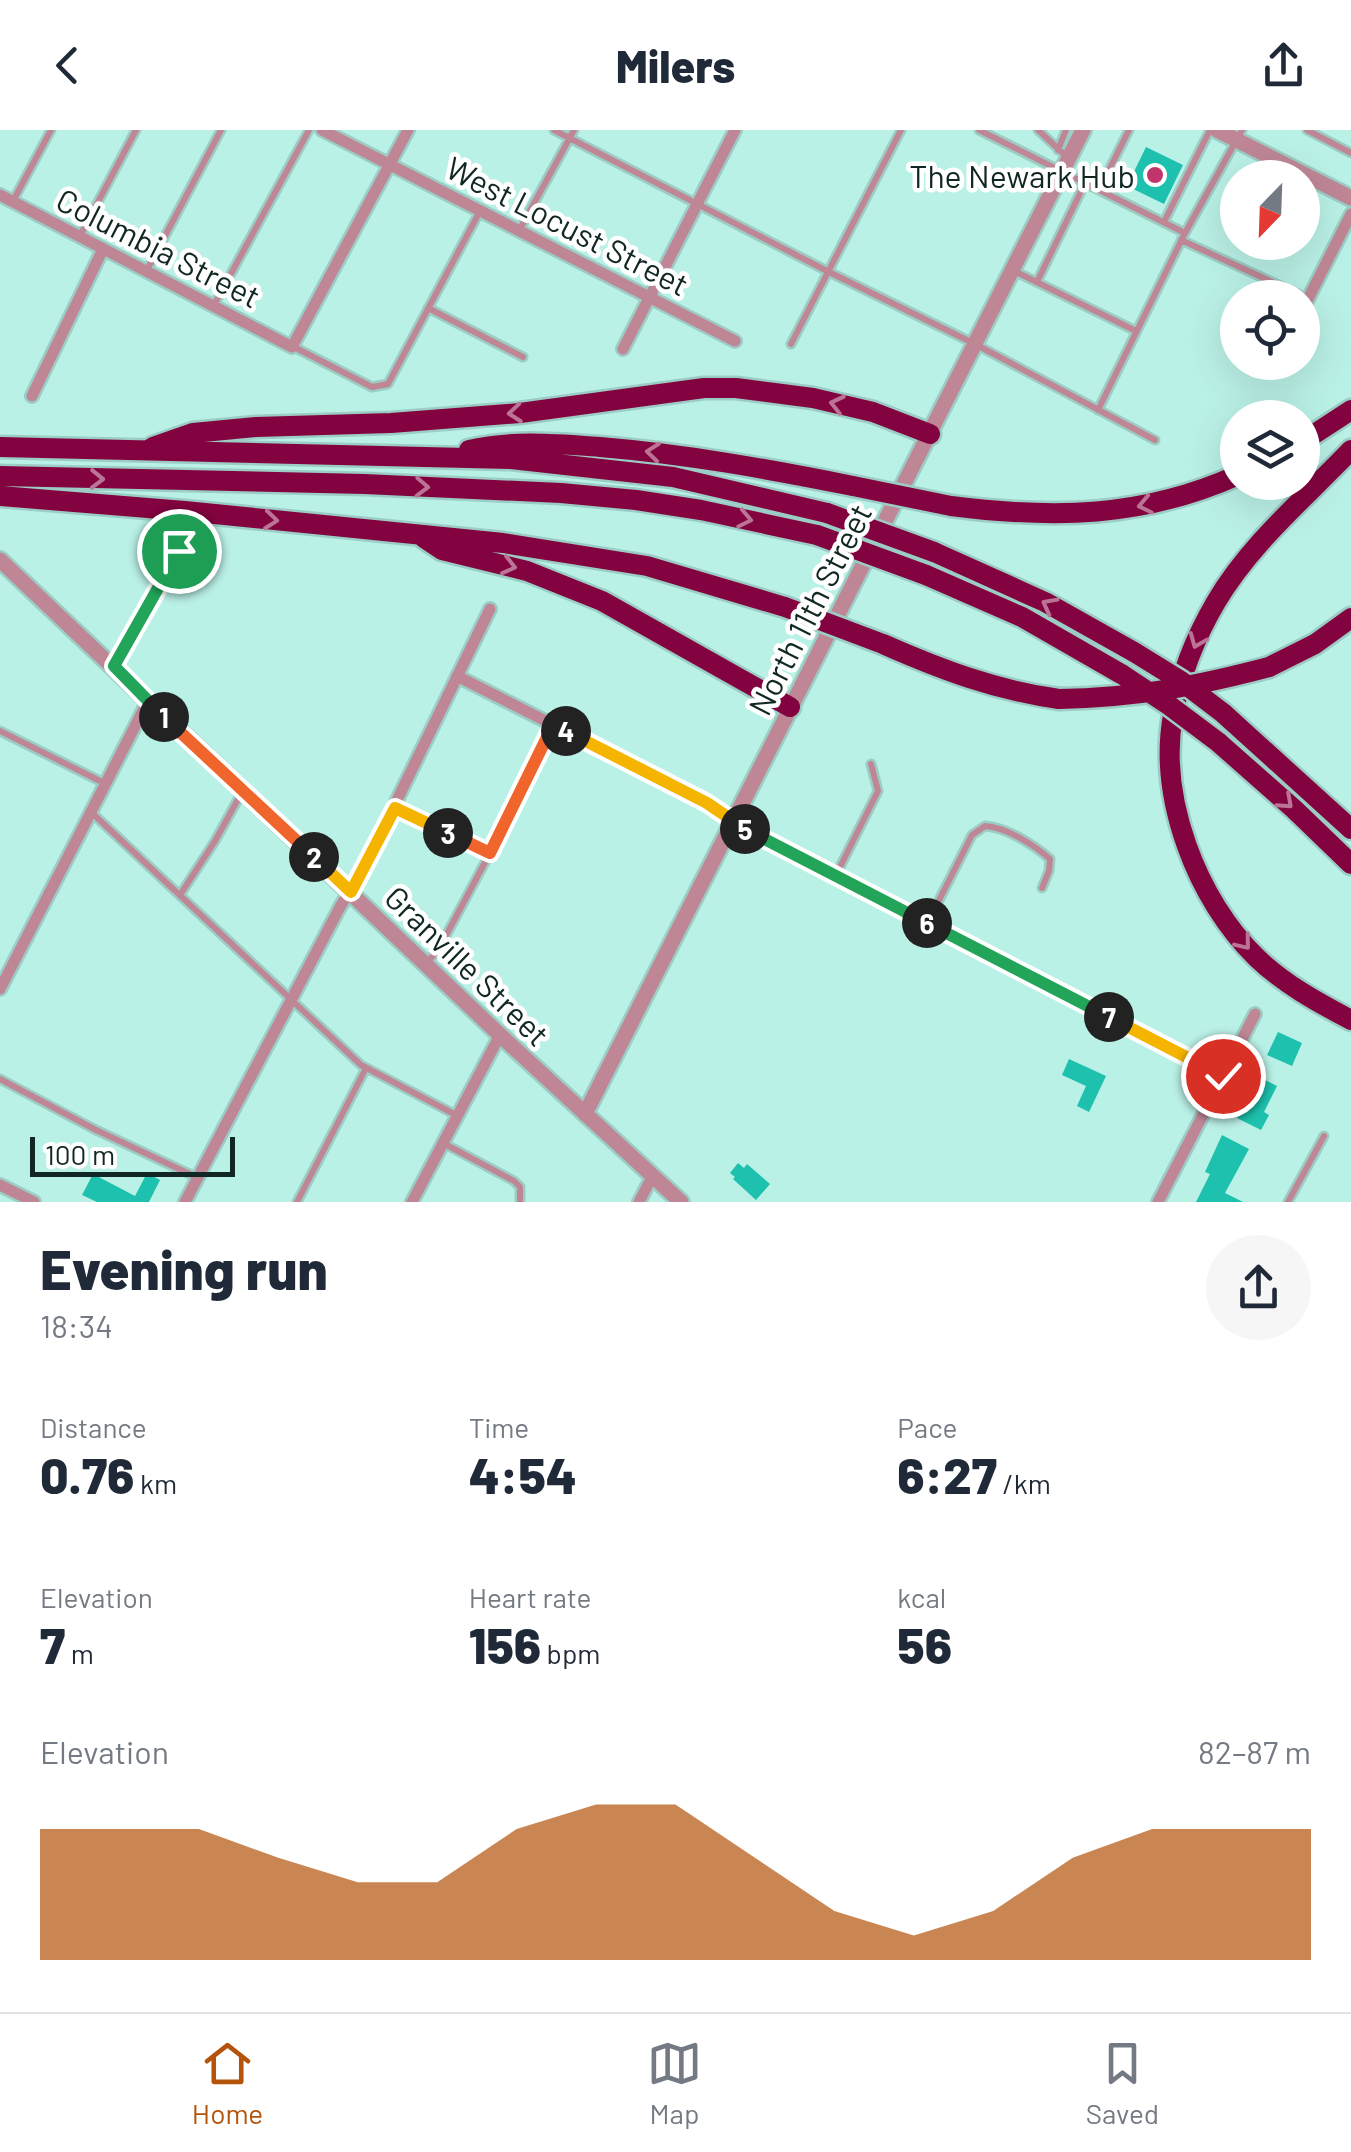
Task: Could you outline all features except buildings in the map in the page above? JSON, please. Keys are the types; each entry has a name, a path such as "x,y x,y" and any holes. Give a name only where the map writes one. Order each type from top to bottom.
{"highway":[{"path":"141,452 193,433 520,413 704,388 813,398 872,412 930,434"},
{"path":"1320,430 1351,410"},
{"path":"436,457 498,444 561,444 704,458 951,506 1033,514 1108,512 1157,503 1220,482"},
{"path":"0,446 511,459 672,478 826,513 934,552 1045,602 1134,652 1223,713 1351,829"},
{"path":"1351,450 1247,557 1217,600 1184,674 1170,746 1172,781 1193,866 1220,912 1273,972 1351,1020"},
{"path":"0,476 364,484 562,493 701,510 817,535 926,575 1022,617 1122,675 1218,742 1351,864"},
{"path":"0,496 503,543 646,566 785,607 984,684 1059,699 1139,695 1216,681 1269,666 1314,644 1351,618"},
{"path":"418,534 442,550 526,570 602,602 790,707"}],"street":[{"name":"West Locust Street","path":"322,130 736,341"},
{"path":"292,347 408,130"},
{"path":"623,349 735,130"},
{"name":"North 11th Street","path":"585,1114 930,434 1063,160 1084,130"},
{"path":"1218,130 1239,135 1351,198"},
{"name":"Columbia Street","path":"0,196 292,347"},
{"path":"1318,280 1351,214"},
{"path":"32,396 104,249"},
{"path":"114,666 179,551"},
{"name":"Granville Street","path":"0,560 681,1202"},
{"path":"185,1202 395,808 490,609"},
{"path":"457,676 707,803 733,823 1223,1076"},
{"path":"0,988 148,701"},
{"path":"1158,1202 1255,1014"},
{"path":"412,1202 500,1035"},
{"path":"639,1202 652,1176"},
{"path":"0,1184 34,1202"}],"lane":[{"path":"13,202 51,130"},
{"path":"80,237 136,130"},
{"path":"146,271 221,130"},
{"path":"214,306 309,130"},
{"path":"554,130 572,134 698,204 1155,440"},
{"path":"791,344 901,130"},
{"path":"979,130 1063,160"},
{"path":"1038,130 1085,183 1164,222 1183,237 1261,280"},
{"path":"1063,160 1066,130"},
{"path":"1099,190 1129,130"},
{"path":"1164,222 1210,130"},
{"path":"1307,130 1351,153"},
{"path":"519,230 572,134"},
{"path":"1098,410 1183,237 1239,135"},
{"path":"1037,282 1085,183"},
{"path":"292,347 372,387 388,384 480,211"},
{"path":"1012,270 1136,332"},
{"path":"428,308 523,357"},
{"path":"426,965 442,944 553,725"},
{"path":"0,731 104,784"},
{"path":"835,876 878,791 871,764"},
{"path":"180,895 243,791"},
{"path":"395,808 490,853"},
{"path":"90,811 366,1068 456,1115"},
{"path":"928,924 972,835 984,826 1004,830 1050,860 1042,888"},
{"path":"296,1202 366,1068"},
{"path":"0,1079 198,1177"},
{"path":"1288,1202 1324,1136"},
{"path":"442,1142 514,1181 520,1187 520,1202"}],"place":[{"name":"The Newark Hub","path":"1155,175"}],"route":[{"path":"179,551 114,666 351,892 395,808 490,853 553,725 707,803 733,823 1223,1076"}]}
